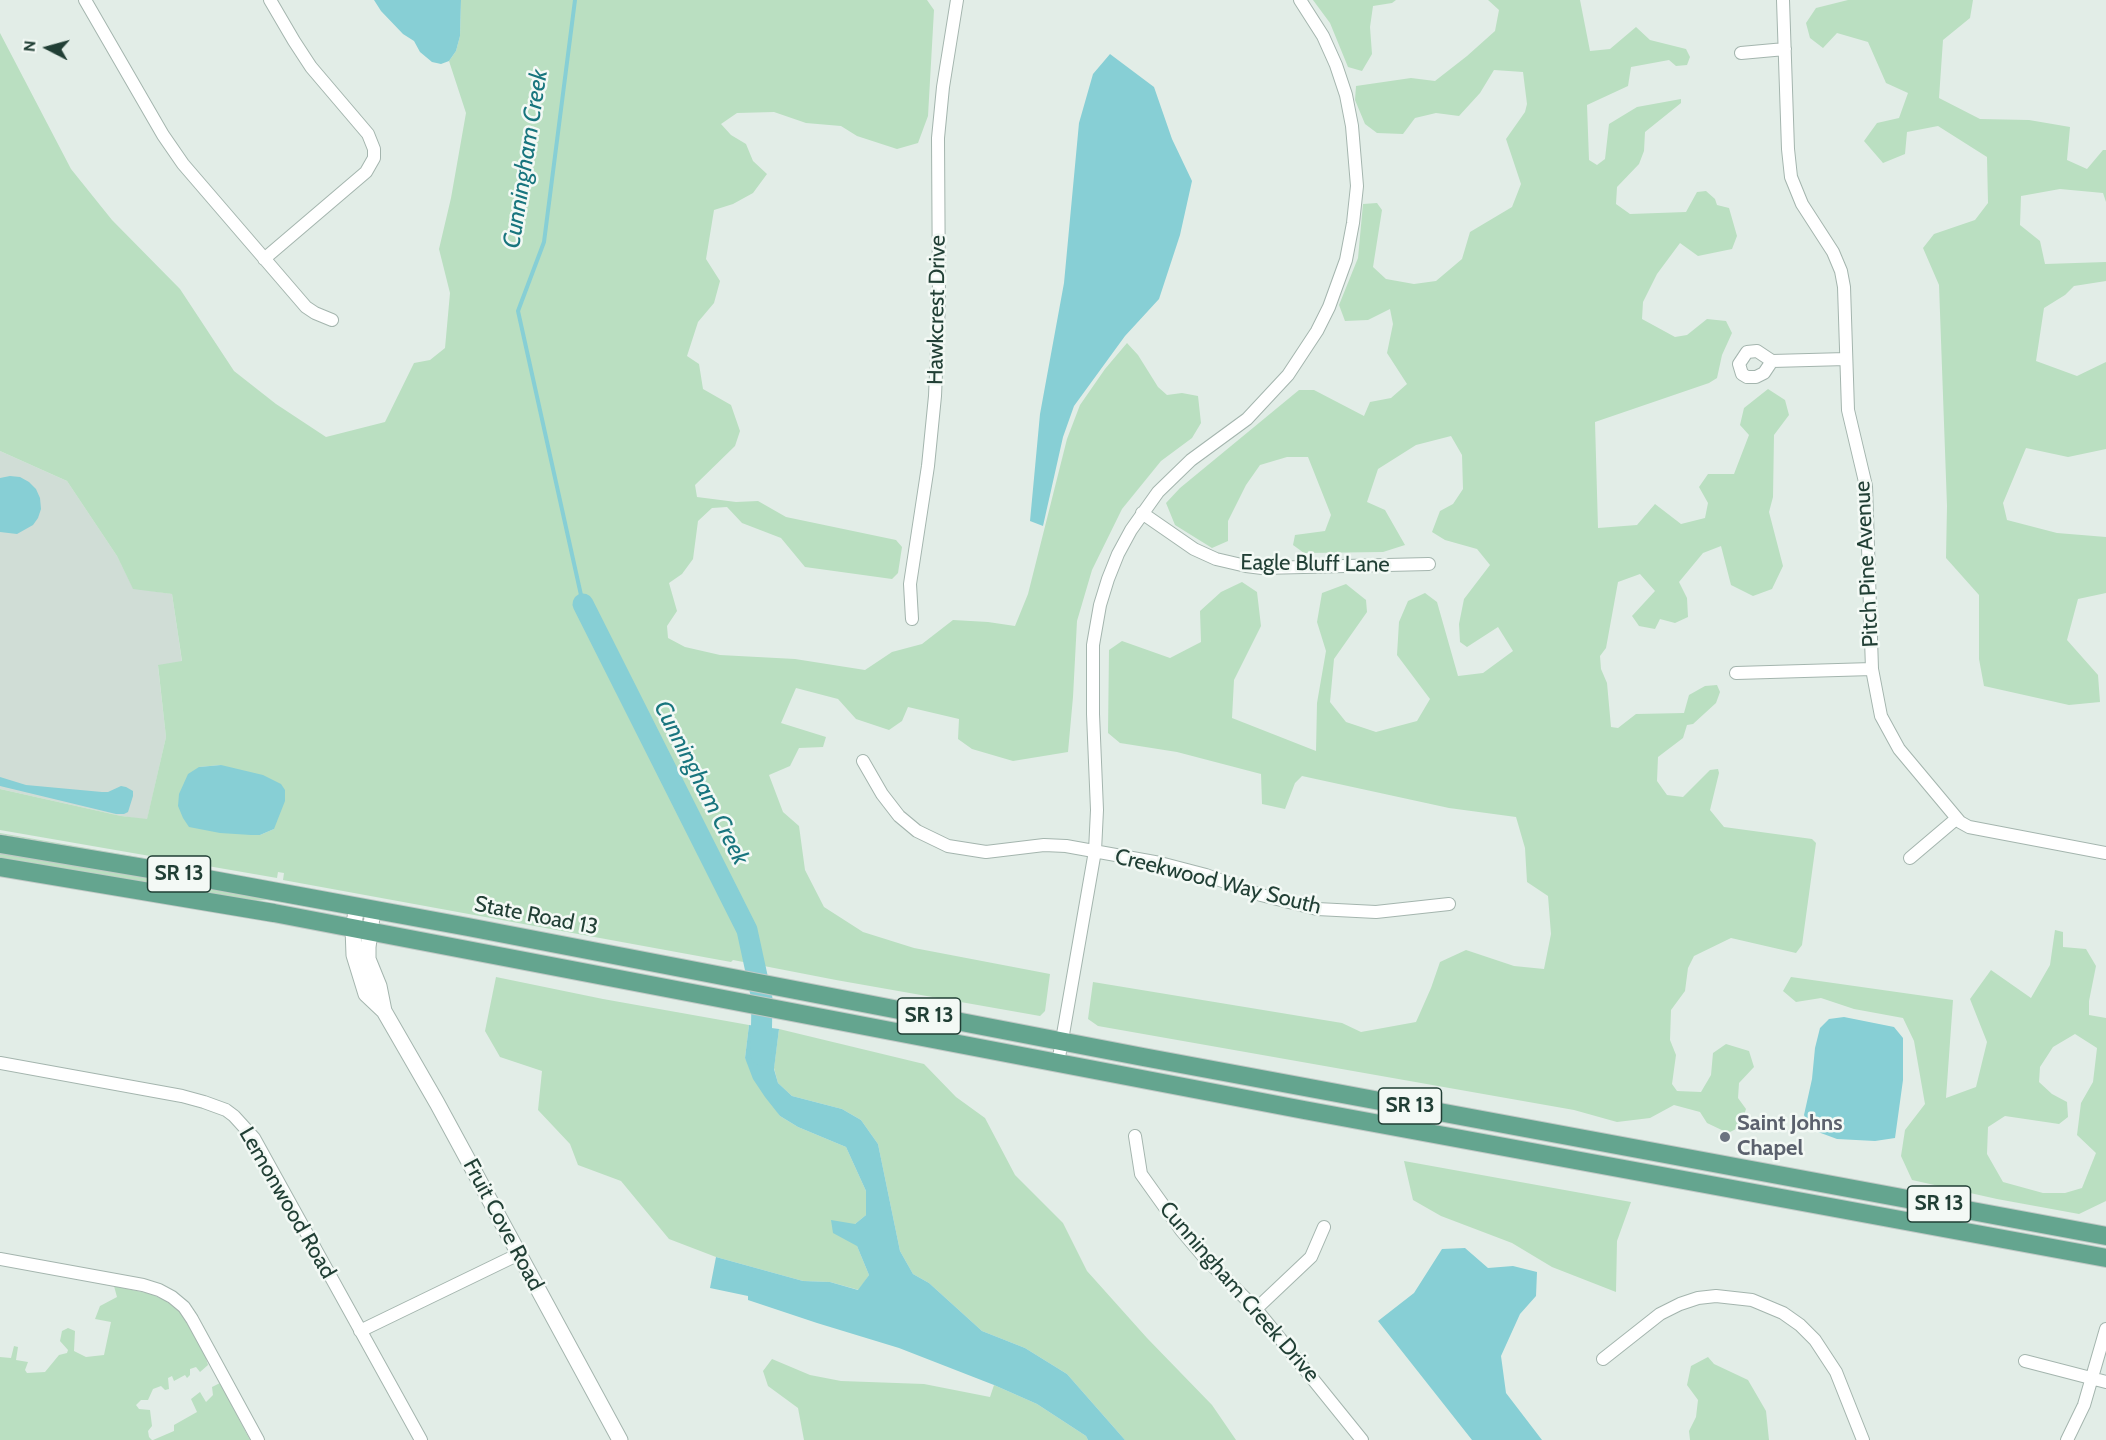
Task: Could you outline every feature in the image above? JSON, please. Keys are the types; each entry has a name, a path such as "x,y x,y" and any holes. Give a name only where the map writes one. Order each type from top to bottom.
{"main road":[{"name":"State Road 13","path":"0,844 365,908 796,989 1062,1042"},
{"name":"State Road 13","path":"0,867 175,895 1058,1063"},
{"name":"SR 13","path":"1062,1042 2106,1236"},
{"name":"SR 13","path":"1058,1063 2106,1258"},
{"path":"1671,1178 1677,1156"}],"street":[{"path":"85,0 183,165 306,307 332,320"},
{"path":"264,259 366,172 374,158 374,149 368,134 322,82 270,0"},
{"name":"Hawkcrest Drive","path":"912,619 911,578 928,466 935,396 939,303 938,138 943,87 957,0"},
{"path":"1058,1063 1095,851 1097,810 1093,714 1094,636 1100,604 1108,579 1118,554 1142,513 1174,476 1191,460 1247,419 1276,389 1304,354 1339,283 1353,223 1356,158 1346,95 1336,65 1319,29 1300,0"},
{"name":"Pitch Pine Avenue","path":"1783,0 1791,177 1802,204 1833,252 1841,271 1844,287 1848,411 1866,486 1872,669 1877,701 1891,736 1912,767 1956,819 1969,827 2106,853"},
{"path":"1741,53 1785,49"},
{"path":"1772,361 1846,359"},
{"name":"Eagle Bluff Lane","path":"1142,513 1194,549 1216,559 1246,566 1262,568 1429,564"},
{"path":"1736,673 1872,669"},
{"name":"Creekwood Way South","path":"863,761 886,801 916,831 940,843 966,850 986,852 1044,845 1066,846 1160,863 1261,895 1317,909 1376,912 1449,904"},
{"path":"1910,858 1956,819"},
{"name":"Fruit Cove Road","path":"365,908 361,930 368,959 379,986 384,1011 437,1103 620,1440"},
{"name":"Lemonwood Road","path":"0,1063 182,1096 204,1101 234,1116 254,1138 421,1440"},
{"name":"Cunningham Creek Drive","path":"1135,1136 1141,1174 1181,1230 1203,1256 1256,1309 1362,1440"},
{"path":"1256,1309 1311,1257 1324,1227"},
{"path":"360,1331 519,1254"},
{"path":"0,1259 143,1286 159,1290 172,1297 184,1307 192,1319 258,1440"},
{"path":"1603,1359 1660,1314 1680,1304 1716,1296 1752,1300 1784,1313 1815,1340 1836,1372 1863,1440"},
{"path":"2067,1440 2084,1405 2106,1329"},
{"path":"2025,1361 2106,1382"}],"shaded area":[{"path":"0,451 67,481 117,556 133,588 172,594 182,662 158,666 166,737 147,820 0,789"}],"green space":[{"path":"461,0 927,0 934,10 928,116 918,143 897,149 857,136 841,126 806,123 774,112 737,113 721,124 731,135 746,144 753,161 767,174 753,193 733,204 714,210 706,259 720,281 714,303 698,322 687,356 699,364 703,389 731,405 740,431 735,446 695,485 697,497 736,502 758,501 786,517 896,540 902,547 898,573 892,579 805,567 781,538 742,523 727,507 712,508 698,521 693,559 682,574 669,583 677,611 667,626 668,638 685,647 720,655 795,659 865,670 892,652 922,644 953,620 1015,626 1028,594 1067,439 1080,405 1105,369 1127,343 1138,355 1158,387 1167,395 1182,393 1198,396 1201,423 1192,438 1161,461 1122,509 1092,570 1077,621 1068,752 1013,761 972,749 958,739 959,719 908,707 902,721 889,730 856,719 838,699 796,688 781,723 826,737 823,747 799,748 790,766 769,775 783,812 799,826 805,870 824,907 863,932 914,948 1050,974 1045,1011 1040,1016 283,880 284,873 278,872 277,878 0,830 0,789 121,816 147,819 166,737 158,665 182,661 172,594 133,589 117,556 67,481 0,451 0,33 71,169 112,220 180,289 234,371 276,404 326,437 385,422 414,363 430,360 445,348 450,293 439,249 451,198 466,113 449,61 456,51 460,36","holes":["221,765 274,829 260,835 199,767"]},
{"path":"1313,0 1396,0 1392,3 1373,6 1370,27 1372,54 1362,71 1348,67 1330,23"},
{"path":"1488,0 1580,0 1590,51 1610,49 1636,27 1650,40 1686,49 1690,57 1687,65 1676,66 1669,60 1631,67 1628,86 1587,105 1589,160 1597,165 1605,159 1609,124 1637,107 1681,99 1681,103 1645,132 1644,151 1639,164 1617,187 1616,204 1630,214 1686,212 1697,192 1706,191 1715,199 1717,205 1729,208 1737,236 1732,249 1698,256 1680,243 1657,274 1643,302 1642,319 1675,337 1687,335 1707,319 1726,321 1732,333 1722,355 1717,378 1709,383 1595,422 1598,528 1637,525 1655,504 1681,524 1705,518 1708,503 1699,487 1708,474 1734,474 1749,435 1740,425 1744,408 1768,389 1785,400 1789,415 1774,435 1773,497 1769,512 1783,566 1772,589 1753,596 1731,585 1721,546 1703,553 1679,582 1687,598 1688,617 1675,623 1660,619 1655,629 1639,626 1632,616 1655,591 1640,574 1618,582 1606,648 1600,656 1601,669 1607,683 1611,727 1618,728 1636,714 1684,713 1689,695 1705,686 1717,685 1720,692 1716,703 1693,724 1687,725 1683,738 1658,757 1657,781 1667,795 1683,797 1710,770 1718,769 1710,810 1724,827 1812,839 1816,843 1802,945 1796,953 1731,938 1694,956 1688,968 1685,991 1671,1010 1670,1040 1676,1055 1672,1084 1677,1091 1701,1092 1711,1075 1713,1053 1726,1044 1749,1051 1754,1067 1739,1083 1738,1098 1746,1109 1740,1127 1728,1133 1707,1123 1700,1112 1674,1105 1650,1118 1617,1122 1574,1110 1098,1026 1088,1019 1093,982 1342,1023 1361,1032 1416,1022 1440,962 1466,950 1514,966 1544,969 1551,934 1548,896 1527,882 1525,848 1516,817 1449,808 1302,776 1295,783 1285,809 1262,804 1261,774 1177,752 1120,743 1108,733 1109,650 1122,641 1170,658 1201,642 1200,611 1221,592 1242,582 1257,592 1261,626 1234,680 1232,718 1316,751 1317,703 1326,651 1317,622 1322,593 1346,584 1366,600 1367,612 1334,659 1330,702 1346,722 1376,732 1417,721 1430,699 1397,655 1399,622 1408,601 1425,593 1437,602 1458,676 1483,673 1513,651 1498,627 1467,647 1460,642 1459,624 1464,599 1490,565 1477,549 1445,540 1432,532 1440,511 1453,504 1463,489 1462,455 1451,436 1416,445 1378,469 1367,502 1385,510 1405,545 1383,552 1304,553 1293,545 1295,535 1325,531 1331,515 1308,457 1287,457 1260,465 1246,485 1228,521 1228,541 1212,548 1175,525 1166,503 1180,488 1299,390 1314,390 1364,416 1370,402 1391,398 1407,384 1387,353 1393,324 1390,309 1368,320 1345,321 1339,305 1358,258 1363,204 1377,203 1382,210 1373,267 1386,279 1414,284 1436,281 1462,259 1470,232 1512,207 1521,184 1506,139 1525,112 1527,104 1523,72 1494,70 1480,93 1459,116 1436,113 1415,118 1403,134 1377,133 1365,124 1355,100 1356,86 1411,78 1435,81 1495,31 1499,10"},
{"path":"1848,0 1973,0 1970,18 1943,40 1939,98 1980,119 2029,120 2070,127 2067,160 2087,169 2103,150 2106,150 2106,202 2103,193 2060,189 2021,196 2020,225 2040,241 2045,264 2106,262 2106,281 2074,286 2065,295 2044,308 2036,361 2077,376 2106,362 2106,449 2068,457 2026,448 2003,503 2007,520 2057,533 2106,537 2106,593 2078,599 2067,640 2098,675 2100,702 2069,705 1984,686 1979,659 1979,595 1946,558 1947,506 1939,285 1923,248 1934,234 1975,220 1988,203 1987,157 1938,126 1907,132 1905,154 1883,163 1864,141 1877,123 1899,118 1908,93 1886,83 1868,42 1837,33 1823,48 1810,38 1806,23 1816,8"},
{"path":"0,834 167,862 273,882"},
{"path":"0,851 342,913 268,900 246,901 0,860"},
{"path":"2055,930 2063,932 2063,947 2086,949 2096,966 2089,1001 2089,1015 2106,1018 2106,1201 2079,1214 1912,1180 1901,1156 1905,1130 1925,1104 1914,1041 1903,1018 1854,1009 1821,998 1796,1002 1783,991 1791,977 1953,1000 1946,1098 1976,1087 1987,1042 1970,999 1991,970 2031,998 2050,965","holes":["2075,1034 2097,1048 2093,1082 2081,1103 2077,1135 2096,1153 2082,1188 2065,1193 2043,1193 2003,1182 1987,1154 1988,1127 2005,1116 2059,1124 2068,1117 2067,1102 2052,1094 2039,1082 2040,1067 2053,1047"]},
{"path":"496,977 749,1025 745,1058 780,1116 798,1127 846,1147 866,1191 866,1215 855,1224 857,1246 869,1275 859,1290 830,1282 803,1281 716,1257 669,1239 621,1181 578,1165 570,1144 538,1110 542,1071 500,1057 485,1031"},
{"path":"779,1029 924,1064 956,1097 985,1118 1015,1175 1063,1223 1087,1271 1147,1338 1212,1405 1236,1440 1125,1440 1067,1374 1025,1348 982,1331 929,1283 913,1274 900,1251 878,1144 861,1120 842,1109 792,1096 778,1083 774,1068"},
{"path":"1404,1161 1631,1202 1617,1241 1616,1292 1552,1267 1512,1243 1441,1216 1413,1200"},
{"path":"114,1286 151,1294 166,1301 180,1312 204,1351 208,1365 200,1372 196,1367 190,1369 190,1375 187,1378 185,1375 174,1381 172,1376 168,1378 169,1389 165,1390 161,1386 153,1389 148,1400 141,1400 136,1405 139,1409 150,1410 152,1426 148,1431 152,1440 0,1440 0,1357 11,1358 14,1346 18,1347 16,1360 28,1362 25,1370 27,1373 45,1372 59,1355 67,1353 68,1350 60,1341 62,1331 68,1328 75,1331 74,1351 86,1357 104,1355 111,1322 95,1319 100,1306 117,1297"},
{"path":"1708,1357 1714,1364 1748,1380 1766,1411 1769,1440 1690,1440 1689,1431 1696,1417 1698,1400 1687,1385 1691,1366"},
{"path":"772,1359 810,1375 841,1381 924,1384 990,1397 994,1385 1037,1404 1086,1436 1088,1440 804,1440 798,1408 768,1386 763,1371"},
{"path":"220,1383 250,1440 153,1440 174,1431 174,1425 197,1412 191,1399 200,1392 206,1402 213,1395 212,1387"}],"water":[{"path":"374,0 461,0 460,36 456,51 449,61 441,64 432,62 420,52 414,41 403,34 381,11"},
{"path":"1110,54 1154,87 1172,139 1192,181 1180,235 1159,299 1125,336 1074,406 1063,437 1043,526 1030,521 1040,414 1064,283 1079,123 1093,74"},
{"path":"20,477 29,482 36,489 40,498 41,509 38,518 33,525 17,534 0,532 0,478"},
{"path":"221,765 263,775 281,784 285,790 285,801 274,829 260,835 251,835 220,833 189,827 178,806 179,794 188,774 199,767"},
{"path":"0,777 26,785 102,792 108,792 121,786 133,791 133,796 128,812 116,814 0,786"},
{"path":"1844,1017 1894,1027 1903,1038 1903,1080 1895,1138 1875,1141 1837,1139 1810,1129 1804,1115 1820,1028 1829,1019"},
{"path":"749,1025 779,1029 774,1069 778,1083 792,1096 842,1109 861,1120 878,1144 900,1251 913,1274 929,1283 982,1331 1025,1348 1067,1374 1125,1440 1088,1440 1086,1436 1037,1404 994,1385 899,1348 748,1300 748,1296 710,1288 716,1257 803,1281 830,1282 858,1290 869,1275 857,1246 833,1233 831,1220 855,1224 866,1215 866,1191 846,1147 798,1127 780,1116 753,1079 745,1058"},
{"path":"1465,1248 1488,1268 1513,1266 1537,1272 1536,1296 1520,1314 1501,1356 1506,1393 1542,1440 1472,1440 1378,1321 1414,1293 1442,1249"}],"waterway":[{"name":"Cunningham Creek","path":"575,0 544,242 518,311 583,604"},
{"name":"Cunningham Creek","path":"583,604 747,930 762,999 761,1055"}],"place":[{"name":"Saint Johns Chapel","path":"1725,1137"}]}
